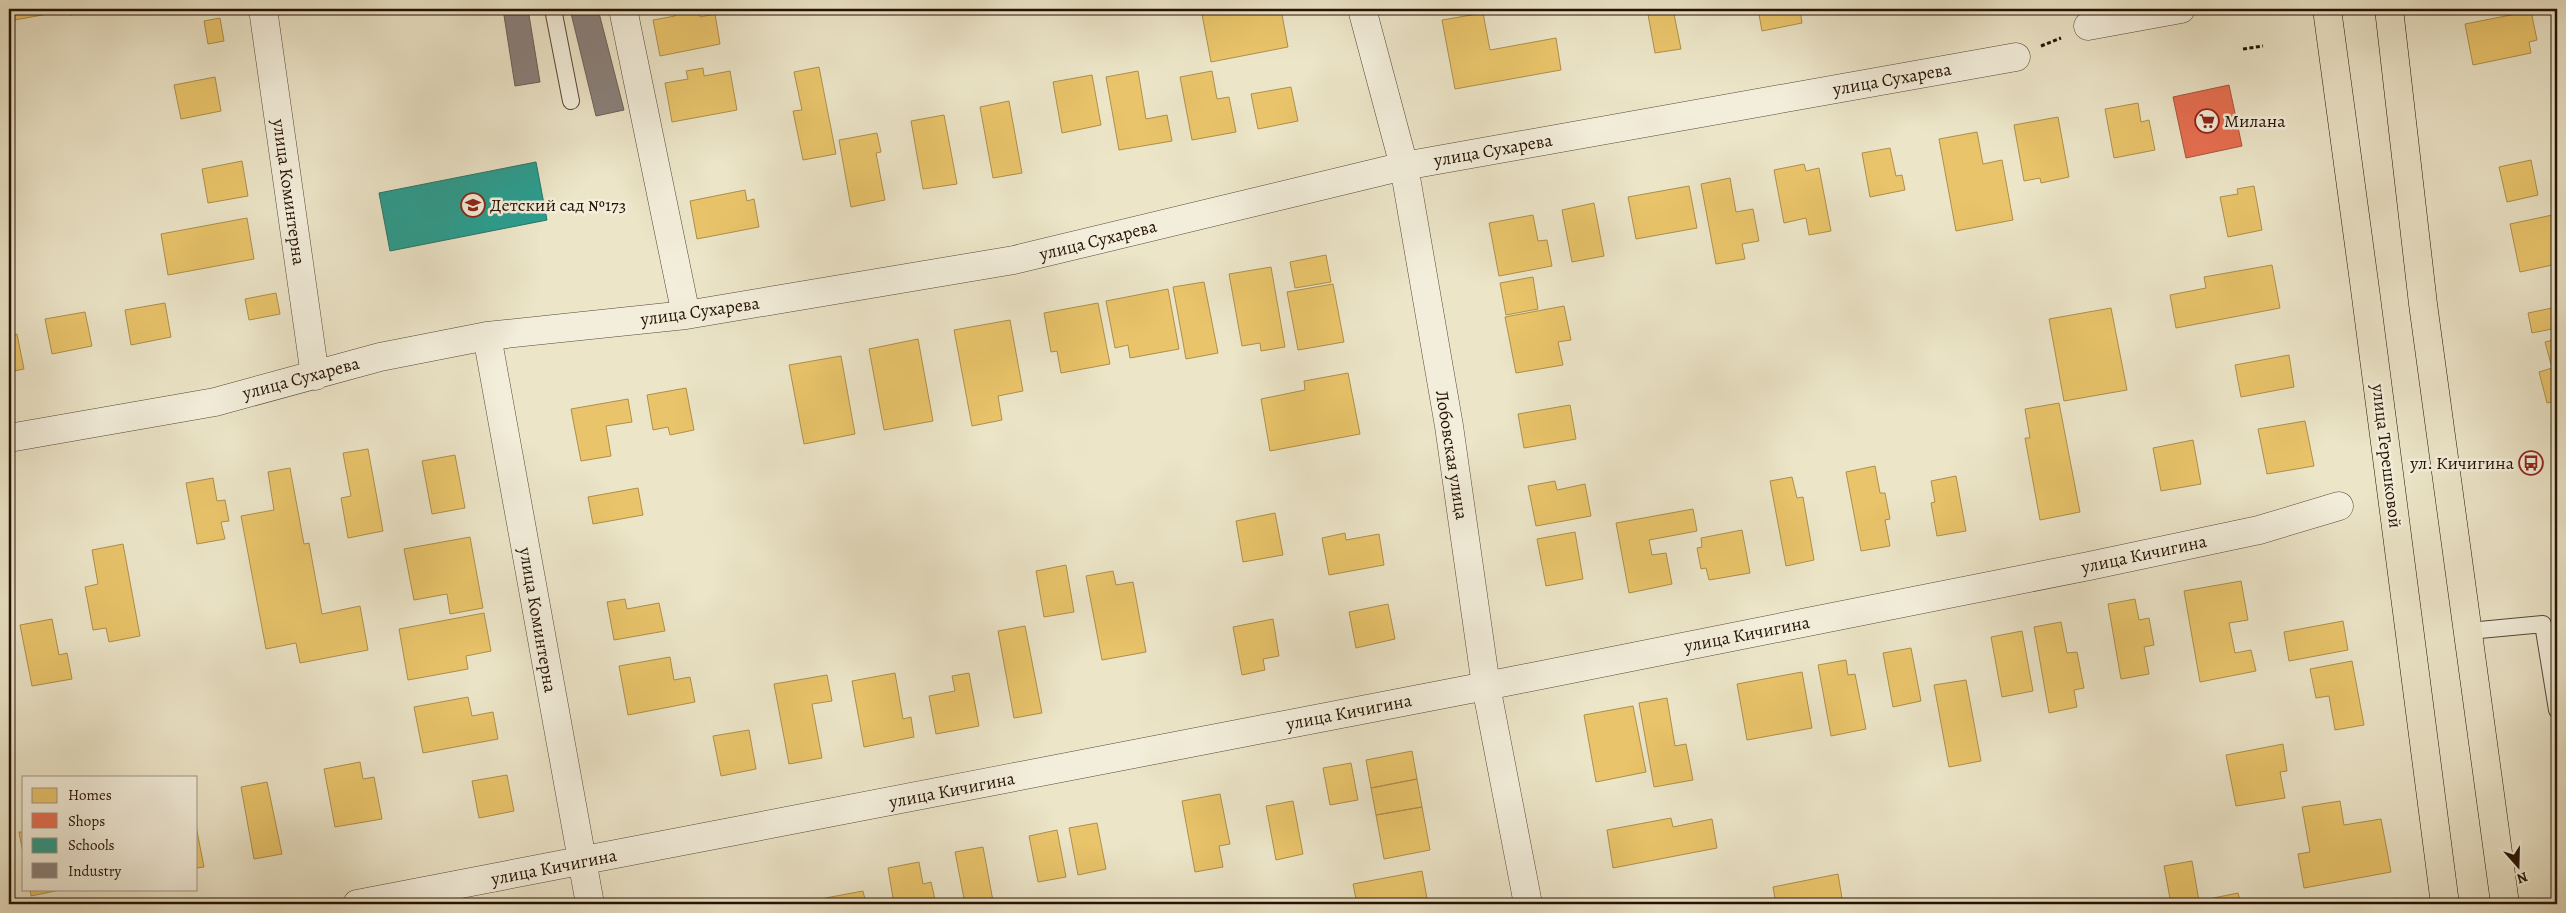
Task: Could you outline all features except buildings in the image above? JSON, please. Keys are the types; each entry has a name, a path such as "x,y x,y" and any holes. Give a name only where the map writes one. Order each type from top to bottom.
{"main road":[{"name":"улица Терешковой","path":"2327,9 2366,288 2444,904"},
{"path":"2389,9 2423,304 2506,904"}],"street":[{"name":"улица Коминтерна","path":"263,9 315,376"},
{"path":"623,9 686,315"},
{"name":"Лобовская улица","path":"1362,9 1404,166 1449,426 1486,686 1528,904"},
{"path":"2088,26 2181,9"},
{"name":"улица Сухарева","path":"9,438 214,402 380,357 487,336 686,315 1014,260 1404,166 2016,57"},
{"name":"улица Коминтерна","path":"487,336 590,904"},
{"name":"улица Кичигина","path":"357,904 1486,686 2193,544 2259,530 2339,506"}],"lane":[{"path":"553,9 571,101"},
{"path":"2469,630 2543,624 2557,710"}],"path":[{"path":"2016,57 2088,26"},
{"path":"2242,49 2263,46"}],"place":[{"name":"Милана","path":"2207,121"},
{"name":"Детский сад №173","path":"473,205"},
{"name":"ул. Кичигина","path":"2531,463"}]}
